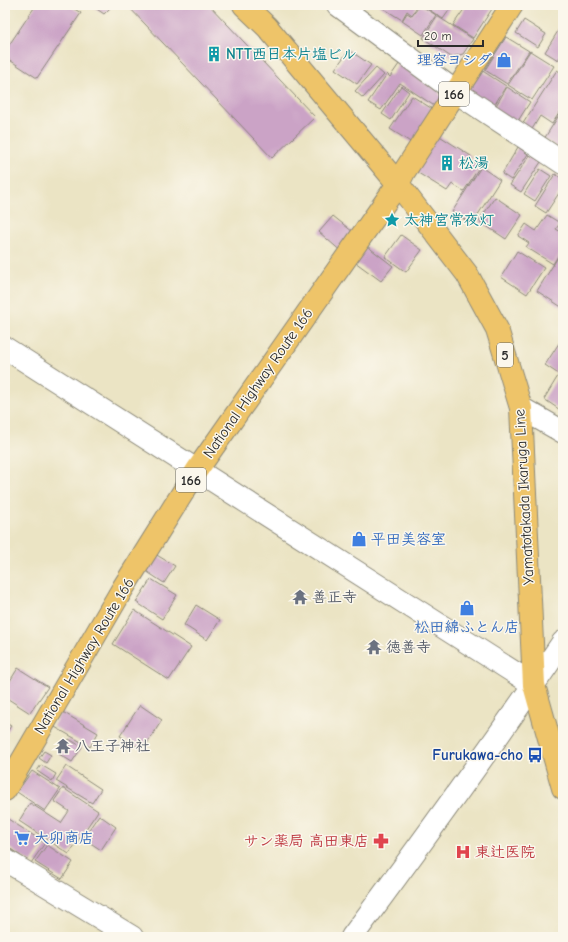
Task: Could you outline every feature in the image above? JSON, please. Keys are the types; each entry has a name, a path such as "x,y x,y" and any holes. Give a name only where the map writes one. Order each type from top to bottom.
{"main road":[{"name":"Yamatotakada Ikaruga Line","path":"244,5 267,28 398,184 467,274 497,329 521,408 534,685 563,788"},
{"name":"National Highway Route 166","path":"5,790 123,588 197,470 398,184 404,172 512,5"}],"street":[{"path":"338,5 456,92 563,163"},
{"path":"5,348 534,685"},
{"path":"521,408 563,432"},
{"path":"352,937 419,847 563,642"},
{"path":"5,860 132,937"}],"building":[{"path":"36,5 68,5 81,13 37,78 5,57 5,51"},
{"path":"91,5 113,5 104,14"},
{"name":"NTT西日本片塩ビル","path":"127,5 209,5 315,117 272,158"},
{"path":"378,5 418,5 412,15 407,11 402,20"},
{"path":"420,5 436,15 423,35 402,21 407,13 412,16"},
{"path":"422,5 453,5 443,19"},
{"path":"467,5 477,5 483,9 486,5 492,9 473,38 453,25"},
{"path":"437,16 473,39 463,54 451,57 423,38"},
{"path":"524,20 546,34 538,47 516,33"},
{"path":"563,23 563,53 558,60 545,52"},
{"path":"506,37 529,51 507,84 485,70"},
{"path":"349,50 371,65 357,84 335,69"},
{"path":"530,51 554,66 532,100 508,85"},
{"path":"399,64 440,92 439,94 443,97 436,107 400,83 381,110 368,102 387,74 390,77"},
{"path":"376,68 384,75 363,98 355,91"},
{"path":"481,70 506,86 492,109 467,92"},
{"path":"557,70 563,74 563,107 552,124 540,116 531,131 522,125"},
{"path":"401,86 409,92 391,120 382,114"},
{"path":"507,87 530,102 516,124 494,109"},
{"path":"412,96 434,110 412,143 390,129"},
{"path":"563,109 563,151 544,139"},
{"name":"松湯","path":"438,135 471,156 469,159 480,166 464,191 452,184 447,191 415,171"},
{"path":"518,147 528,154 511,180 502,174"},
{"path":"530,155 541,162 521,192 510,185"},
{"path":"481,167 500,180 472,224 452,212"},
{"path":"540,169 551,176 535,201 524,194"},
{"path":"555,174 563,179 563,187 546,213 535,206"},
{"path":"495,197 522,215 506,239 479,221"},
{"path":"547,215 560,223 556,229 563,233 563,248 553,264 526,247 529,243 518,236 526,224 536,231"},
{"path":"333,216 358,236 343,253 319,232"},
{"path":"401,235 422,250 406,272 385,257"},
{"path":"367,246 393,266 381,281 355,262"},
{"path":"517,251 544,268 527,294 501,277"},
{"path":"560,254 563,256 563,308 537,291"},
{"path":"563,337 563,377 545,365"},
{"path":"558,376 563,379 563,412 544,399"},
{"path":"150,551 175,566 164,583 140,567"},
{"path":"151,579 177,595 162,619 136,602"},
{"path":"196,605 220,620 207,640 184,625"},
{"path":"134,610 191,647 169,680 113,644"},
{"path":"18,668 48,687 30,713 5,697 5,689"},
{"path":"140,705 162,720 143,750 120,736"},
{"path":"61,711 98,733 90,747 53,726"},
{"path":"5,717 8,720 6,723 11,726 5,735"},
{"path":"69,739 82,747 72,762 59,754"},
{"path":"44,751 51,755 46,763 39,758"},
{"path":"41,765 56,774 52,781 37,771"},
{"path":"66,766 101,789 92,803 56,781"},
{"path":"32,771 60,789 45,811 17,792"},
{"path":"63,788 98,811 69,854 19,821 30,803 61,823 69,811 54,801"},
{"path":"99,815 116,827 101,850 83,838"},
{"path":"5,817 45,843 31,863 5,845"},
{"path":"47,845 73,862 62,879 35,862"}],"place":[{"name":"NTT西日本片塩ビル","path":"214,54"},
{"name":"理容ヨシダ","path":"504,60"},
{"name":"松湯","path":"447,163"},
{"name":"太神宮常夜灯","path":"392,220"},
{"name":"平田美容室","path":"359,539"},
{"name":"善正寺","path":"300,597"},
{"name":"松田綿ふとん店","path":"467,608"},
{"name":"徳善寺","path":"374,647"},
{"name":"八王子神社","path":"63,746"},
{"name":"Furukawa-cho","path":"535,755"},
{"name":"大卯商店","path":"22,838"},
{"name":"サン薬局 高田東店","path":"381,841"},
{"name":"東辻医院","path":"463,852"}]}
